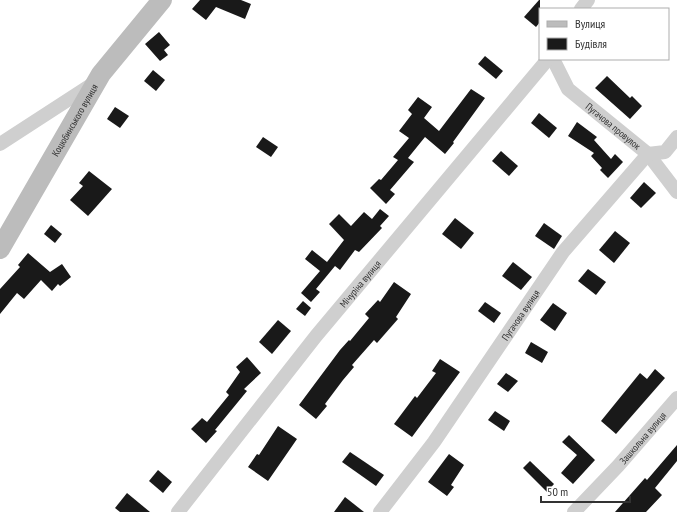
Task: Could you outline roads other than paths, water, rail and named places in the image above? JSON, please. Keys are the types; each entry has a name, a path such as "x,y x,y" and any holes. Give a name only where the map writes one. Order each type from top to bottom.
{"street":[{"name":"Коцюбинського вулиця","path":"0,249 96,82 162,0"},
{"path":"582,8 588,0"},
{"name":"Мічуріна вулиця","path":"178,512 316,336 547,60"},
{"name":"Пугачова провулок","path":"553,60 568,89 648,154 677,192"},
{"path":"0,144 96,82"},
{"path":"648,154 665,152 677,137"},
{"name":"Пугачова вулиця","path":"380,512 434,442 563,252 648,154"},
{"name":"Зашкольна вулиця","path":"574,512 618,466 677,398"}]}
